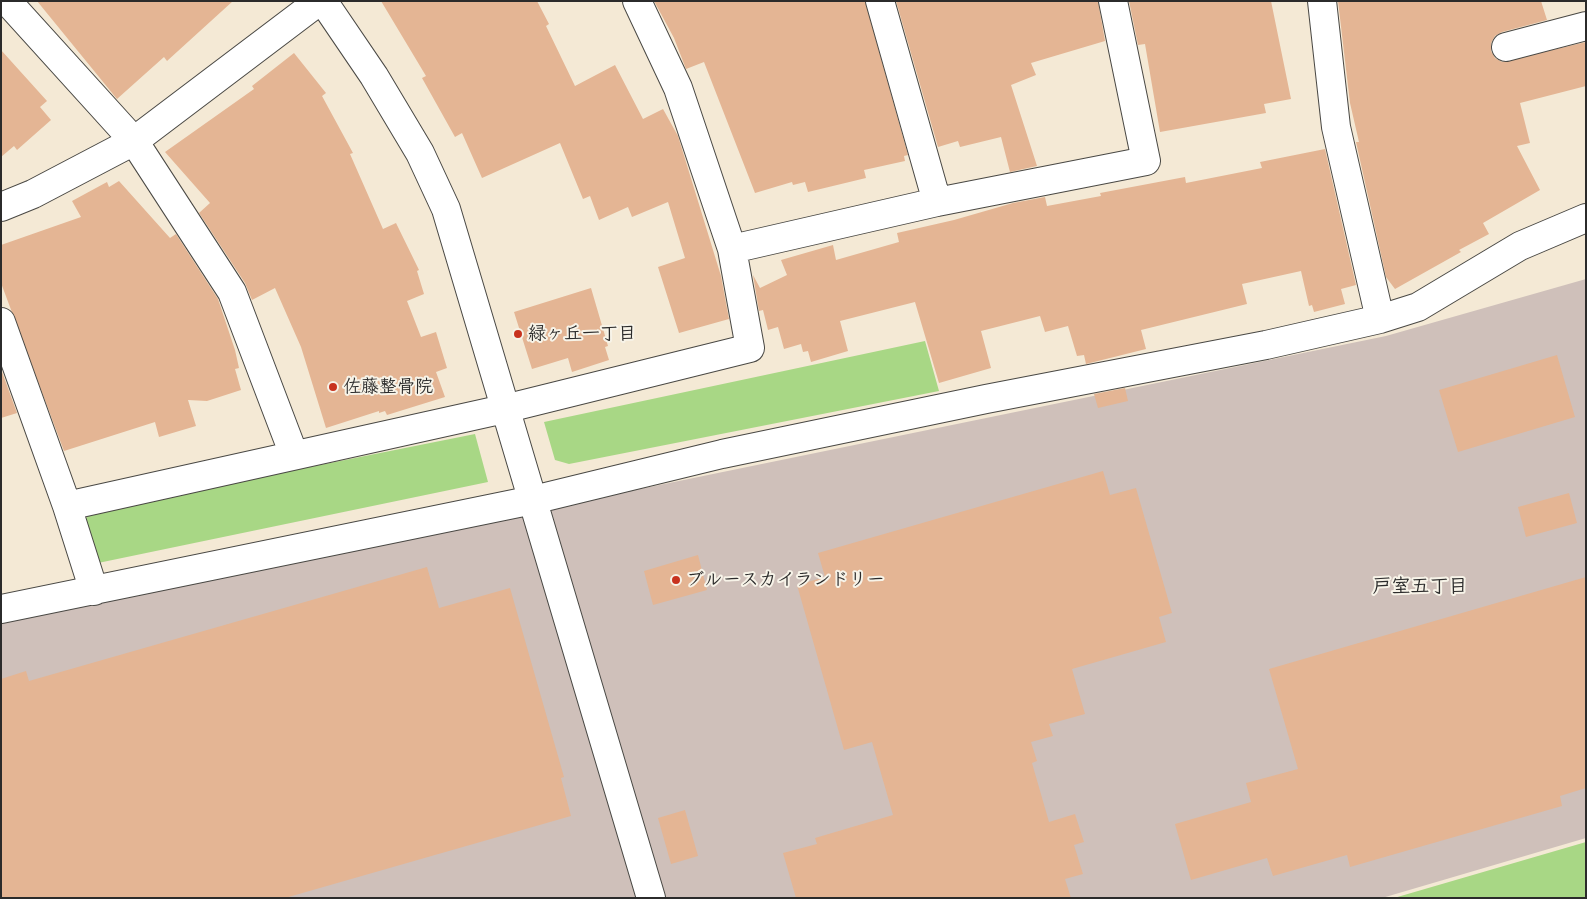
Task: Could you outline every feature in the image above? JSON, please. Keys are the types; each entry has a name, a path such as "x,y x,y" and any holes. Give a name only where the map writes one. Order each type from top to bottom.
{"street":[{"path":"7,1 134,141 232,292 294,455"},
{"path":"1,207 33,194 134,141 319,1"},
{"path":"323,1 374,76 420,153 446,209 651,898"},
{"path":"67,506 504,409 750,348 732,249 678,88 637,1"},
{"path":"880,1 937,202"},
{"path":"732,249 937,202 1146,161 1113,1"},
{"path":"1322,1 1335,122 1380,319"},
{"path":"1506,47 1586,26"},
{"path":"1,609 533,500 722,454 986,399 1266,346 1380,319 1418,306 1520,246 1586,218"},
{"path":"3,334 67,506 94,591"}],"shaded area":[{"path":"1586,279 1586,838 1382,898 1,898 1,620 1386,336"}],"green space":[{"path":"925,341 939,391 569,464 555,460 544,422"},
{"path":"475,434 488,482 98,563 82,526 90,511"},
{"path":"1586,842 1586,898 1394,898"}],"building":[{"path":"37,1 233,1 167,61 164,57 117,99"},
{"path":"381,1 537,1 549,24 546,26 575,86 615,65 643,119 663,109 678,136 721,276 729,319 679,333 658,267 685,258 668,202 632,217 628,207 599,220 590,196 583,199 560,143 482,178 462,133 455,137 422,78 426,76"},
{"path":"654,1 865,1 908,155 904,156 905,161 864,170 866,178 808,192 805,182 793,185 792,182 755,193 704,62 686,69 674,38"},
{"path":"896,1 1098,1 1105,41 1031,63 1036,75 1011,85 1037,166 1010,172 1001,137 960,147 958,141 938,147"},
{"path":"1129,1 1271,1 1291,99 1264,104 1266,113 1160,132 1145,44 1138,45"},
{"path":"1338,1 1541,1 1547,20 1502,32 1495,36 1491,43 1491,51 1495,58 1502,62 1586,42 1586,86 1520,103 1530,143 1517,146 1540,190 1483,223 1489,234 1395,289 1386,277 1356,142 1359,142 1350,103"},
{"path":"1,50 47,101 40,107 51,120 17,150 14,146 1,157"},
{"path":"294,53 326,93 322,96 353,153 350,154 383,229 396,223 419,270 417,271 424,294 407,301 421,337 436,332 447,368 436,372 445,397 387,415 385,411 379,413 379,411 326,428 301,347 275,288 252,300 245,283 199,213 210,203 165,152 254,89 252,86"},
{"path":"1325,149 1356,285 1341,289 1345,304 1314,312 1312,305 1309,306 1301,271 1242,284 1247,304 1141,330 1146,349 1086,364 1084,355 1077,356 1068,326 1045,332 1040,316 981,331 991,368 939,383 915,302 840,321 848,351 811,362 808,351 803,352 801,344 784,349 778,327 768,330 763,310 759,311 753,275 760,288 787,275 781,260 833,245 836,260 899,242 897,233 954,220 1013,203 1045,197 1047,206 1101,196 1100,193 1185,177 1186,183 1262,168 1260,162"},
{"path":"119,181 170,238 176,234 218,299 235,350 239,368 235,369 241,390 207,401 188,400 196,426 159,437 155,422 64,451 1,283 1,245 81,217 72,201 107,182 109,187"},
{"path":"591,288 608,346 605,347 609,360 572,372 568,358 532,369 514,312"},
{"path":"1557,355 1575,417 1458,452 1439,390"},
{"path":"1,369 17,413 1,418"},
{"path":"1125,388 1128,401 1098,408 1094,394"},
{"path":"1103,471 1110,495 1136,488 1172,613 1159,617 1166,642 1072,669 1085,714 1049,724 1053,736 1031,742 1037,761 1032,763 1049,822 1075,814 1084,842 1074,845 1083,874 1065,879 1071,898 796,898 783,853 817,844 815,838 893,815 872,742 844,750 797,585 825,577 818,553"},
{"path":"1569,493 1577,523 1526,537 1518,507"},
{"name":"ブルースカイランドリー","path":"698,555 707,590 653,605 644,571"},
{"path":"427,567 439,608 510,588 564,777 561,778 571,816 285,898 1,898 1,679 26,671 29,681"},
{"path":"1586,577 1586,788 1560,796 1562,806 1350,867 1347,855 1273,876 1267,858 1191,880 1175,824 1251,802 1246,783 1298,769 1269,669"},
{"path":"685,810 698,856 671,864 658,818"}],"place":[{"name":"緑ヶ丘一丁目","path":"518,334"},
{"name":"佐藤整骨院","path":"333,387"},
{"name":"ブルースカイランドリー","path":"676,580"}],"district":[{"name":"戸室五丁目","path":"1420,587"}]}
